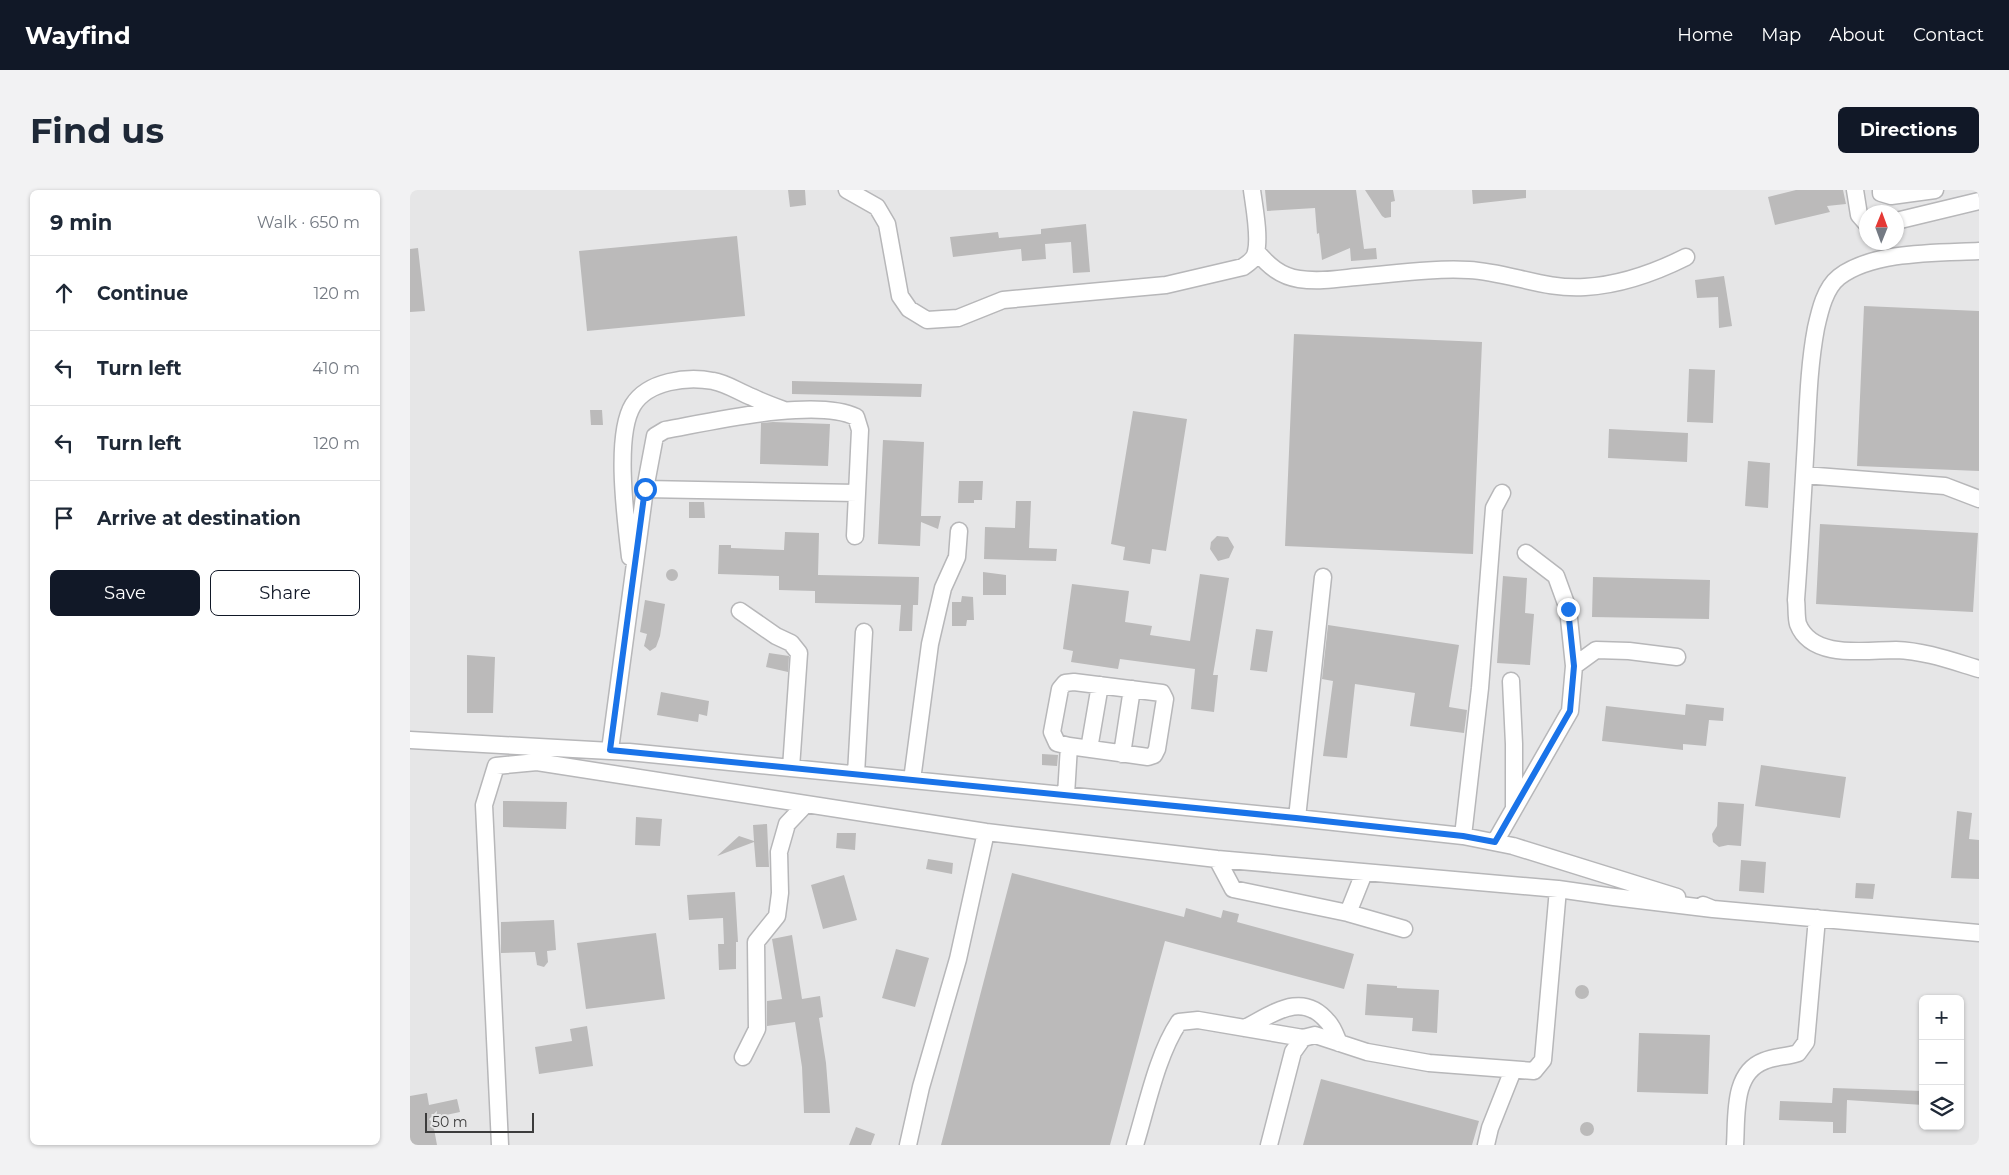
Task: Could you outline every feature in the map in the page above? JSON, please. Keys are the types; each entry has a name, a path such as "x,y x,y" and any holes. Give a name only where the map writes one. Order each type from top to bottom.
{"street":[{"path":"847,190 877,207 887,224 900,296 909,309 927,320 958,318 1003,300 1166,285 1243,267 1252,260 1256,251 1256,221 1252,190"},
{"path":"1855,190 1859,215"},
{"path":"1880,190 1881,193 1891,196 1935,190"},
{"path":"1904,219 1974,198"},
{"path":"1256,251 1265,262 1282,275 1298,279 1329,280 1436,270 1471,270 1550,286 1585,287 1618,282 1665,268 1686,257"},
{"path":"1979,252 1941,252 1876,259 1855,267 1829,287 1816,326 1811,365 1796,600 1798,623 1809,639 1820,646 1859,652 1897,650 1934,655 1979,669"},
{"path":"633,582 623,498 624,444 627,422 633,406 642,394 652,388 676,381 714,381 785,410"},
{"path":"610,750 645,489 655,436 665,430 785,410 844,412 856,417 860,430 855,536"},
{"path":"1804,475 1945,486 1979,499"},
{"path":"645,489 857,493"},
{"path":"1463,836 1480,688 1494,508 1502,493"},
{"path":"912,780 930,644 943,588 957,557 960,531"},
{"path":"1495,842 1570,711 1574,666 1568,609 1556,576 1526,553"},
{"path":"1296,818 1323,577"},
{"path":"740,612 776,636 792,643 799,653 791,768"},
{"path":"856,774 864,632"},
{"path":"1574,666 1596,650 1629,651 1677,657"},
{"path":"1511,681 1514,744 1514,808"},
{"path":"1074,682 1132,689 1162,693 1165,699 1157,749 1154,755 1148,757 1057,744 1052,732 1060,689 1066,683 1074,682"},
{"path":"1089,749 1100,685"},
{"path":"1122,754 1132,689"},
{"path":"410,740 610,750 1463,836 1513,846 1713,908"},
{"path":"1066,795 1069,746"},
{"path":"500,1145 484,805 496,766 537,762 986,832 1217,860 1558,889 1713,908 1979,933"},
{"path":"743,1057 757,1029 756,942 777,916 780,893 779,852 787,824 805,805"},
{"path":"908,1145 921,1087 958,959 986,832"},
{"path":"1217,860 1233,888 1242,892 1348,913 1404,929"},
{"path":"1348,913 1364,873"},
{"path":"1135,1145 1164,1052 1170,1036 1179,1022 1198,1020 1303,1038 1315,1035 1367,1052 1429,1063 1534,1071 1543,1060 1558,889"},
{"path":"1735,1145 1738,1100 1745,1077 1750,1070 1764,1061 1798,1053 1806,1042 1816,918"},
{"path":"1245,1028 1287,1007 1303,1005 1314,1008 1329,1022 1339,1042"},
{"path":"1269,1145 1293,1052 1303,1038"},
{"path":"1486,1145 1490,1128 1512,1070"}],"building":[{"path":"788,190 805,190 806,205 790,207"},
{"path":"1265,190 1356,190 1364,249 1376,248 1377,259 1351,261 1350,248 1322,260 1315,208 1267,211"},
{"path":"1365,190 1393,190 1395,201 1391,202 1391,217 1385,218 1382,216"},
{"path":"1472,190 1526,190 1526,198 1473,204"},
{"path":"1796,190 1843,190 1846,204 1827,206 1830,212 1775,225 1768,197"},
{"path":"1086,224 1090,272 1073,273 1071,242 1045,244 1046,259 1022,261 1021,249 953,257 950,237 998,232 999,238 1041,234 1041,229"},
{"path":"737,236 745,316 587,331 579,251"},
{"path":"418,248 425,311 410,312 410,249"},
{"path":"1724,276 1732,326 1719,328 1718,297 1697,298 1695,280"},
{"path":"1864,306 1979,311 1979,471 1857,466"},
{"path":"1294,334 1482,342 1473,554 1285,546"},
{"path":"1689,369 1715,370 1713,423 1687,422"},
{"path":"792,381 922,384 921,397 792,394"},
{"path":"590,410 602,410 603,425 591,425"},
{"path":"1133,411 1187,419 1166,551 1152,549 1150,564 1123,560 1125,547 1111,544"},
{"path":"761,423 830,424 828,466 760,464"},
{"path":"1609,429 1688,433 1687,462 1608,458"},
{"path":"883,440 924,442 921,516 941,516 938,529 921,522 920,546 878,544"},
{"path":"1748,461 1770,463 1768,508 1745,506"},
{"path":"959,481 983,481 982,500 974,500 974,503 958,503"},
{"path":"1016,501 1031,501 1029,548 1057,549 1056,561 984,559 985,527 1015,528"},
{"path":"689,502 704,502 705,518 689,518"},
{"path":"1820,524 1978,533 1973,612 1816,604"},
{"path":"785,532 819,533 818,575 919,577 918,605 913,605 912,631 899,631 901,605 815,603 815,591 779,590 779,576 718,574 719,545 731,545 731,548 784,550"},
{"path":"1217,536 1228,537 1234,547 1229,558 1218,561 1210,549 1211,542"},
{"path":"672,569 678,575 672,581 666,575"},
{"path":"983,572 1006,575 1006,595 983,595"},
{"path":"1200,574 1229,578 1213,675 1218,675 1214,712 1191,709 1195,669 1120,659 1118,669 1071,662 1073,651 1063,649 1072,584 1129,591 1125,622 1152,626 1150,635 1190,641"},
{"path":"1503,576 1527,578 1525,613 1534,614 1530,665 1497,663"},
{"path":"1593,577 1710,580 1709,619 1592,617"},
{"path":"962,596 973,597 974,620 967,620 966,626 952,626 952,602 961,602"},
{"path":"645,600 665,604 660,636 656,647 650,651 644,646 647,634 640,632"},
{"path":"1328,625 1459,645 1449,707 1467,710 1464,733 1410,726 1415,693 1355,684 1347,758 1323,756 1333,681 1322,679"},
{"path":"1256,629 1273,631 1267,672 1250,670"},
{"path":"769,653 789,656 788,672 766,667"},
{"path":"467,655 495,657 493,713 467,713"},
{"path":"661,692 709,701 707,716 699,714 698,722 657,715"},
{"path":"1686,704 1724,708 1723,721 1709,720 1706,746 1683,744 1683,750 1602,741 1606,706 1685,715"},
{"path":"1042,754 1058,755 1057,766 1042,765"},
{"path":"1761,765 1846,777 1840,818 1755,806"},
{"path":"503,801 567,802 566,829 503,827"},
{"path":"1718,802 1744,804 1741,846 1728,845 1719,847 1713,842 1712,834 1717,826"},
{"path":"1957,811 1972,813 1969,839 1979,840 1979,879 1951,878"},
{"path":"636,817 662,819 660,846 635,845"},
{"path":"767,824 769,867 756,867 754,842 717,856 739,836 754,841 753,825"},
{"path":"837,833 856,833 855,850 836,848"},
{"path":"928,859 953,863 952,874 926,869"},
{"path":"1741,860 1766,862 1764,893 1739,891"},
{"path":"1012,873 1184,917 1186,908 1221,918 1223,910 1239,914 1237,922 1354,954 1344,989 1165,941 1110,1145 941,1145"},
{"path":"844,875 857,920 823,929 811,885"},
{"path":"1856,883 1875,884 1873,899 1855,898"},
{"path":"735,892 738,942 736,942 736,969 719,970 718,944 724,944 723,918 689,920 687,895"},
{"path":"554,920 556,950 547,951 548,962 544,967 537,965 535,952 501,953 501,922"},
{"path":"656,933 665,999 586,1009 577,943"},
{"path":"792,935 802,999 820,996 823,1017 819,1018 826,1063 830,1113 804,1113 802,1067 795,1022 767,1026 767,1001 782,999 772,939"},
{"path":"896,949 929,958 915,1007 882,998"},
{"path":"1367,984 1439,990 1437,1033 1412,1031 1413,1018 1365,1015"},
{"path":"1582,985 1587,987 1589,992 1587,997 1582,999 1577,997 1575,992 1577,987"},
{"path":"587,1026 593,1066 539,1074 535,1047 572,1041 570,1029"},
{"path":"1639,1033 1710,1035 1708,1094 1637,1092"},
{"path":"1321,1079 1479,1121 1472,1145 1303,1145"},
{"path":"1833,1088 1919,1091 1919,1105 1847,1100 1846,1133 1833,1133 1833,1122 1779,1120 1780,1101 1832,1103"},
{"path":"427,1093 429,1105 457,1099 460,1112 432,1118 437,1145 410,1145 410,1096"},
{"path":"1587,1122 1592,1124 1594,1129 1592,1134 1587,1136 1582,1134 1580,1129 1582,1124"},
{"path":"856,1127 875,1134 871,1145 849,1145"}],"route":[{"path":"645,489 610,750 1296,818 1463,836 1495,842 1570,711 1574,666 1568,609"}]}
